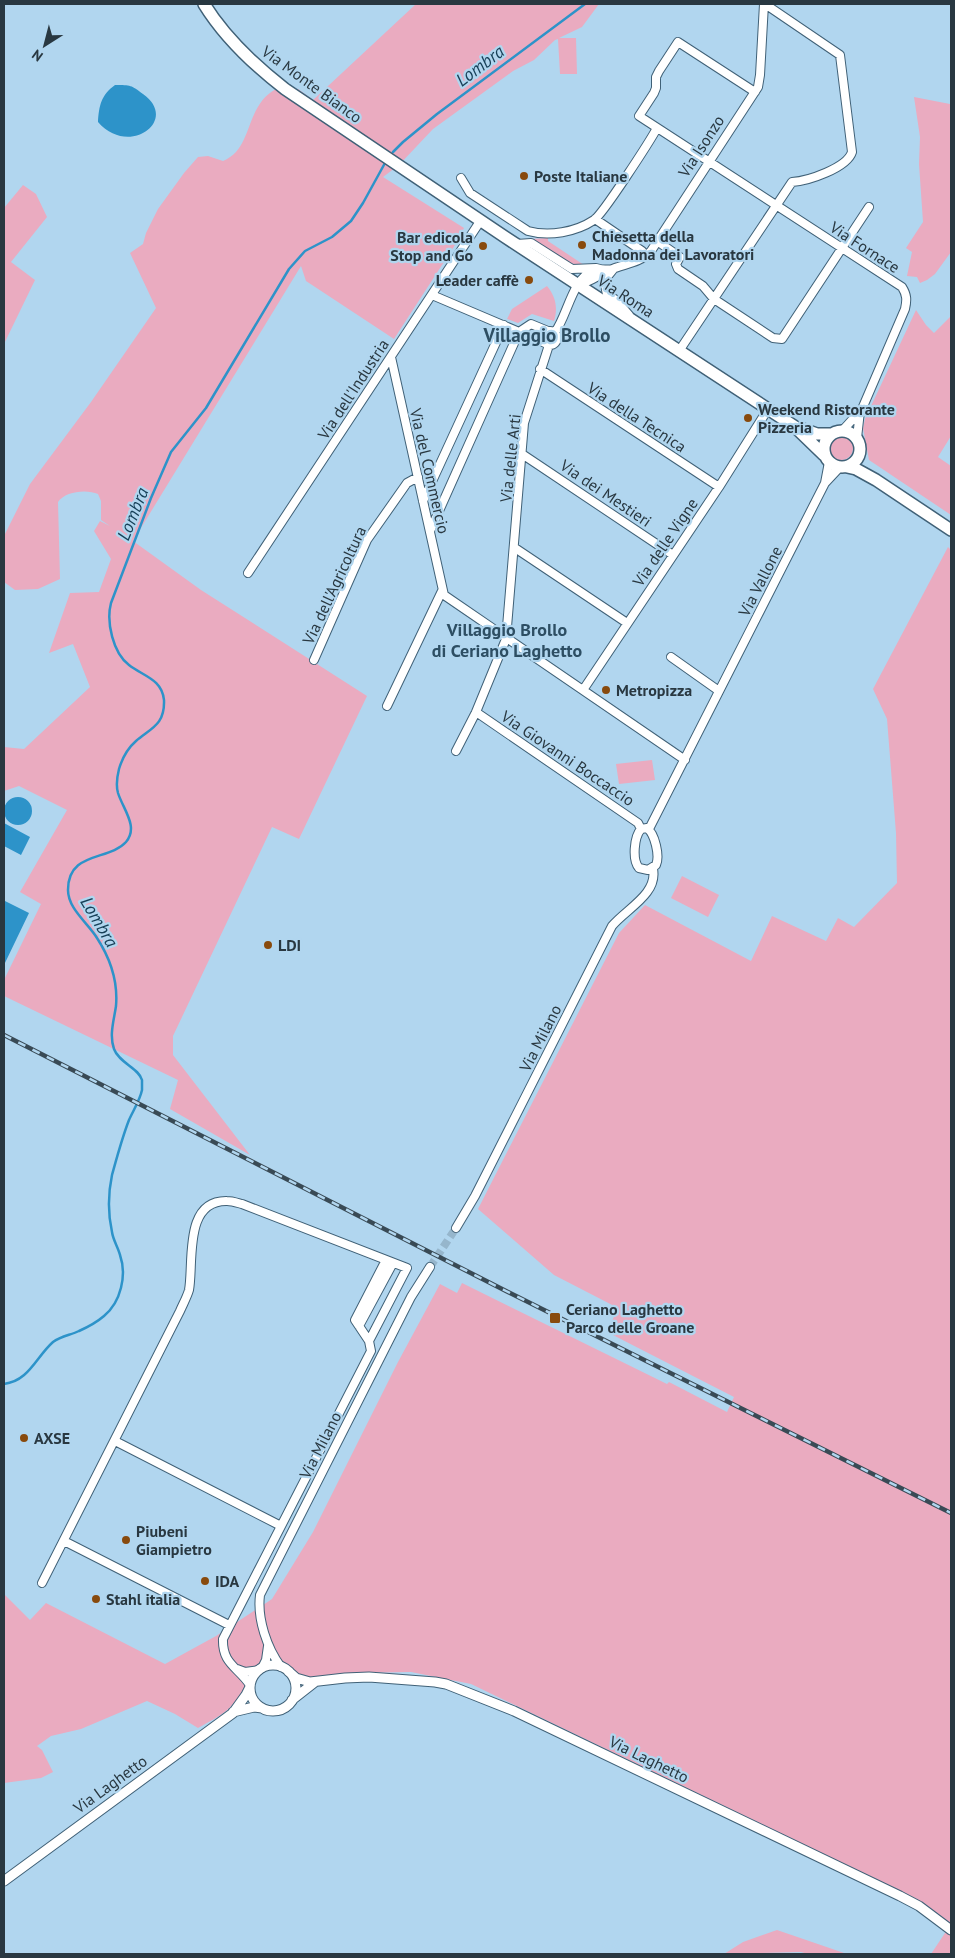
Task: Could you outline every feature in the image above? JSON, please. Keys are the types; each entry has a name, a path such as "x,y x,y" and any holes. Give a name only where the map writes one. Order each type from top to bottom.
{"main road":[{"name":"Via Monte Bianco","path":"204,4 219,27 261,71 390,159"},
{"name":"Via Roma","path":"390,159 578,285 768,408 794,426 827,458"},
{"name":"Via Roma","path":"794,426 817,434 837,432"},
{"path":"876,480 864,464 857,438 849,433 837,432 824,443 827,458 843,467 856,469 876,480 951,530"},
{"path":"843,467 858,458 860,452"}],"street":[{"name":"Via Isonzo","path":"646,257 760,82 764,6"},
{"path":"679,351 792,182 805,181 844,163 852,152 840,55 764,6"},
{"name":"Via Fornace","path":"755,92 678,42 659,71 656,77 656,88 639,116 902,287 907,296 905,309 860,412 857,438"},
{"path":"462,178 470,193 528,231 538,234 562,232 596,219 657,128"},
{"path":"657,241 680,257 676,264 678,269 703,286 714,298 772,338 782,339 869,207"},
{"path":"547,344 543,336 551,331 581,277 586,274 637,262 646,257 642,251 596,219"},
{"name":"Via dell'Industria","path":"248,573 481,220"},
{"path":"517,244 531,243 572,269 596,268 609,270"},
{"path":"609,270 604,286 607,294 616,300 634,320"},
{"path":"430,531 519,332 532,324 551,331 558,336 554,344 547,344 519,332 504,325 432,295"},
{"path":"423,501 504,325"},
{"name":"Via delle Arti","path":"456,751 476,712 506,638 524,423 547,344"},
{"name":"Via del Commercio","path":"391,357 442,591"},
{"name":"Via della Tecnica","path":"540,369 719,487"},
{"name":"Via delle Vigne","path":"583,690 719,487 768,408"},
{"name":"Via Fornace","path":"837,432 860,412"},
{"name":"Via dei Mestieri","path":"522,454 673,555"},
{"name":"Via Vallone","path":"825,483 827,458"},
{"name":"Via Vallone","path":"685,760 825,483 843,467"},
{"name":"Via dell'Agricoltura","path":"314,660 367,540 407,483 418,477"},
{"path":"515,548 627,623"},
{"path":"387,706 442,591 447,598 685,760 645,829 638,834 634,860 639,868 643,870 653,869"},
{"path":"671,657 719,692"},
{"name":"Via Giovanni Boccaccio","path":"476,712 638,822 645,829"},
{"name":"Via Milano","path":"456,1228 479,1187 612,926 620,916 649,890 653,882 653,869 658,856 645,829"},
{"path":"42,1583 115,1441 188,1292 191,1238 200,1217 212,1204 226,1201 242,1204 407,1268 369,1341"},
{"path":"315,1682 282,1708 270,1710 263,1708 253,1700 250,1686 228,1662 223,1648 223,1639 371,1351 369,1341 359,1326 389,1261"},
{"name":"Via Milano","path":"260,1669 268,1653 260,1611 260,1595 411,1297 430,1267"},
{"path":"115,1441 280,1526"},
{"path":"64,1541 229,1625"},
{"name":"Via Milano","path":"267,1642 285,1669"},
{"path":"236,1669 245,1672 275,1665 285,1669 293,1678 295,1685 295,1693 292,1700"},
{"path":"250,1686 252,1679 260,1669"},
{"name":"Via Laghetto","path":"285,1669 296,1678 315,1682 356,1677 421,1680 446,1684 479,1696 900,1896 919,1906 951,1930"},
{"name":"Via Laghetto","path":"4,1881 233,1712 246,1696 250,1686"},
{"name":"Via Laghetto","path":"233,1712 263,1708"}],"shaded area":[{"path":"416,4 599,4 582,27 559,38 576,38 577,74 560,74 558,39 555,40 534,60 513,71 433,129 399,165 383,177 464,228 394,339 306,281 301,266 133,541 201,590 367,696 299,839 272,827 173,1036 173,1055 250,1155 170,1109 178,1080 4,996 4,980 41,904 20,892 67,810 19,786 4,791 4,747 24,749 90,687 73,644 49,653 70,593 99,592 111,559 94,531 100,521 110,526 101,520 101,501 98,494 93,492 71,493 61,498 58,502 60,579 38,589 15,590 4,582 4,536 30,484 91,402 156,308 130,253 143,244 146,233 158,209 184,173 198,157 208,156 223,161 233,155 240,147 259,106 266,96 276,89 289,96 298,89 313,100"},
{"path":"914,97 950,104 951,101 951,252 935,274 920,283 917,277 907,276 912,252 906,248 923,222 919,164 920,137"},
{"path":"23,185 36,194 47,217 11,262 35,280 4,344 4,208"},
{"path":"548,238 548,241 584,265 562,260 530,239"},
{"path":"547,286 555,303 554,321 532,314 518,323 507,319 512,309"},
{"path":"916,310 934,333 951,316 951,436 938,457 951,466 951,515 869,460 863,428 865,419"},
{"path":"841,436 846,437 852,443 852,453 846,459 841,460 836,459 830,453 829,448 830,443 836,437"},
{"path":"948,547 951,550 951,1925 928,1907 892,1887 471,1684 411,1672 356,1673 308,1678 287,1666 274,1662 266,1663 259,1667 249,1678 238,1698 229,1708 198,1728 175,1714 147,1701 81,1729 51,1736 37,1746 42,1750 53,1772 41,1778 4,1783 4,1594 30,1620 46,1603 165,1664 216,1636 272,1599 313,1532 398,1362 440,1284 457,1293 462,1283 667,1384 669,1382 727,1412 734,1397 607,1332 618,1308 554,1275 478,1209 619,933 645,905 751,961 772,916 826,941 838,918 854,927 897,883 896,833 887,719 873,689"},
{"path":"652,760 655,780 619,784 616,764"},
{"path":"682,876 719,895 708,917 671,898"},
{"path":"777,1930 847,1954 808,1954 801,1952 724,1954 743,1942"},
{"path":"947,1930 951,1934 951,1954 931,1954"}],"water":[{"path":"115,85 133,87 153,104 156,114 153,124 146,131 136,136 123,136 110,132 98,122 102,101"},
{"path":"18,797 28,801 32,811 28,821 18,825 8,821 4,811 8,801"},
{"path":"4,823 30,837 21,855 4,846"},
{"path":"4,902 29,913 4,965"}],"waterway":[{"name":"Lombra","path":"393,152 437,114 585,4"},
{"name":"Lombra","path":"4,1384 13,1382 32,1368 53,1342 86,1328 104,1316 115,1303 121,1288 123,1271 119,1252 113,1238 109,1211 110,1189 112,1175 124,1134 141,1094 142,1080 137,1072 120,1058 114,1049 112,1033 116,1006 116,988 112,970 97,938 71,903 68,890 70,878 75,869 91,858 119,848 130,836 129,818 117,790 119,769 130,747 160,721 164,700 160,687 129,665 119,653 110,628 111,603 151,498 171,452 206,408 289,269 305,251 332,237 351,221 385,163"}],"tunnel":[{"path":"430,1267 456,1228"}],"railway":[{"path":"4,1035 506,1291 951,1513"}],"place":[{"name":"Poste Italiane","path":"524,176"},
{"name":"Chiesetta della Madonna dei Lavoratori","path":"582,245"},
{"name":"Bar edicola Stop and Go","path":"483,246"},
{"name":"Leader caffè","path":"529,280"},
{"name":"Weekend Ristorante Pizzeria","path":"748,418"},
{"name":"Metropizza","path":"606,690"},
{"name":"LDI","path":"268,945"},
{"name":"Ceriano Laghetto Parco delle Groane","path":"555,1318"},
{"name":"AXSE","path":"24,1438"},
{"name":"Piubeni Giampietro","path":"126,1540"},
{"name":"IDA","path":"205,1581"},
{"name":"Stahl italia","path":"96,1599"}],"district":[{"name":"Villaggio Brollo","path":"547,335"},
{"name":"Villaggio Brollo di Ceriano Laghetto","path":"507,640"}]}
